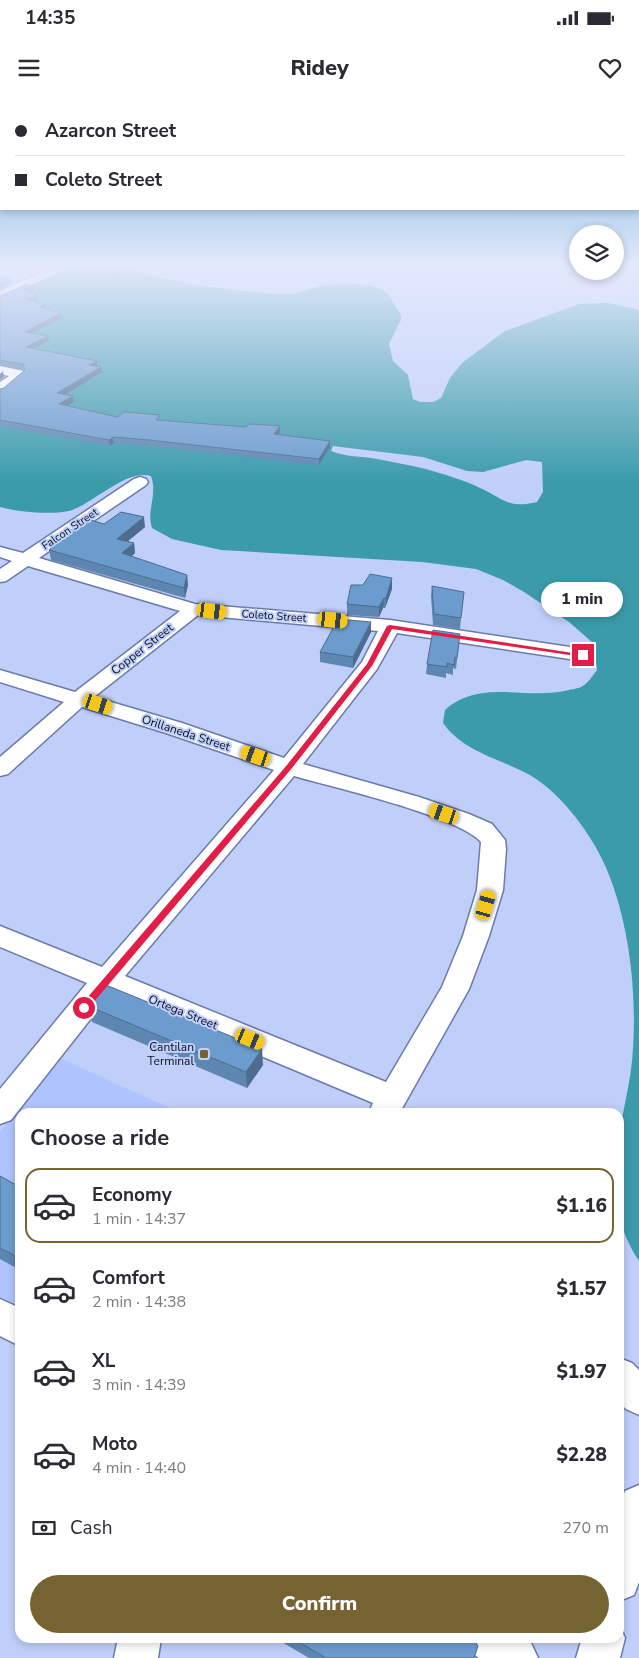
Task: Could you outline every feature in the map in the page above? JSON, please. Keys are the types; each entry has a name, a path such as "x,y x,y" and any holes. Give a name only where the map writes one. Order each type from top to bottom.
{"street":[{"path":"0,370 19,374 0,389"},
{"name":"Falcon Street","path":"0,577 140,482"},
{"name":"Coleto Street","path":"0,552 194,609 390,626 583,655"},
{"name":"Copper Street","path":"0,769 79,698 194,609"},
{"path":"0,1111 106,980 289,767 370,665 390,626"},
{"name":"Orillaneda Street","path":"0,676 79,698 289,767 411,802 484,830 493,840 493,866 490,890 476,936 454,989 389,1106"},
{"name":"Ortega Street","path":"0,936 106,980 389,1106"},
{"path":"0,1316 15,1325"},
{"path":"624,1381 639,1396"},
{"path":"624,1561 639,1505"},
{"path":"136,1658 139,1643"},
{"path":"494,1643 516,1658"},
{"path":"598,1658 602,1643"}],"shaded area":[{"path":"0,338 392,338 389,344 393,361 408,375 413,399 420,402 433,402 441,398 450,378 462,363 496,338 639,338 639,1261 624,1232 624,1109 631,1070 633,1045 633,990 626,935 612,883 596,847 580,822 560,799 538,780 526,773 481,753 460,741 443,723 445,710 459,700 474,695 505,692 553,693 581,687 588,682 597,670 593,643 569,622 524,592 503,580 476,569 422,562 221,550 172,539 152,528 150,515 153,483 151,476 141,475 120,482 89,502 69,511 53,513 34,512 0,507 0,392 24,375 0,369","holes":["333,446 423,457 467,471 483,472 526,460 542,462 543,492 537,502 513,504 467,482 426,469 331,451"]},
{"path":"59,1058 170,1108 19,1108"},
{"path":"15,1113 15,1305 0,1297 0,1132"}],"building":[{"path":"0,338 45,338 26,347 97,361 89,365 101,367 57,393 73,396 59,404 118,417 124,412 160,415 156,420 246,427 249,424 280,426 274,434 330,441 319,459 149,440 113,437 109,440 0,420 0,389 4,388 25,370 23,364 0,360"},
{"path":"121,512 144,517 117,539 134,543 122,553 187,575 184,588 49,550 79,523 87,519 104,524"},
{"path":"370,574 392,578 386,598 384,598 379,607 347,604 351,585 363,585"},
{"path":"432,586 464,592 461,618 434,614"},
{"path":"338,619 371,622 353,657 320,652"},
{"path":"433,630 460,634 457,658 455,657 454,665 447,663 447,667 427,664"},
{"path":"106,985 262,1049 246,1072 88,1006"},
{"path":"0,1176 15,1184 15,1256 0,1248"},
{"path":"300,1643 476,1643 478,1646 474,1658 326,1658"}],"place":[{"name":"Cantilan Terminal","path":"204,1054"}],"route":[{"path":"84,1008 289,767 370,665 382,645 390,626 583,655"}]}
